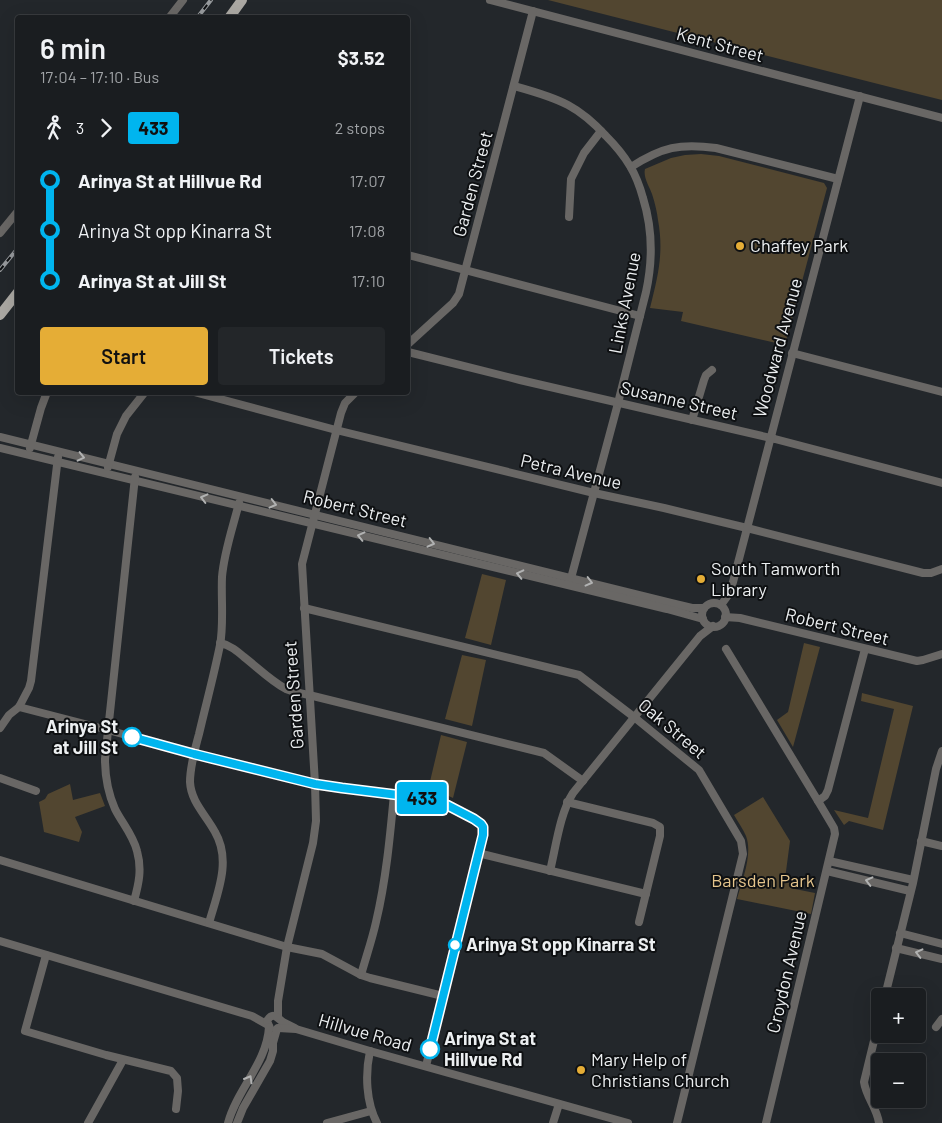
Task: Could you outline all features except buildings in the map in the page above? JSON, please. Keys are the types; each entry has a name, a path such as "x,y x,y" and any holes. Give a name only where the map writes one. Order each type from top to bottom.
{"main road":[{"path":"231,15 242,0"},
{"path":"0,315 15,296"}],"street":[{"path":"171,15 183,0"},
{"name":"Kent Street","path":"490,0 942,118"},
{"name":"Garden Street","path":"410,342 457,298 461,289 533,12"},
{"name":"Links Avenue","path":"514,86 567,104 581,113 612,142 631,167 646,206 650,226 652,245 650,277 619,402 570,582"},
{"name":"Woodward Avenue","path":"721,606 731,588 860,96"},
{"path":"569,217 572,179 584,153 601,131"},
{"path":"631,167 648,156 663,151 682,146 699,146 716,148 838,178"},
{"path":"0,233 15,215"},
{"path":"410,256 640,316"},
{"name":"Susanne Street","path":"410,352 770,438 942,483"},
{"path":"792,353 942,392"},
{"path":"692,420 704,380 706,375 712,370"},
{"path":"29,455 30,444 46,395"},
{"path":"106,474 117,434 126,416 143,395"},
{"name":"Petra Avenue","path":"205,395 336,430 747,528 924,573 931,573 942,569"},
{"name":"Garden Street","path":"237,1123 273,1051 274,1022 287,946 315,829 315,784 302,564 343,406 353,395"},
{"name":"Robert Street","path":"0,437 314,514 570,582 703,620"},
{"name":"Robert Street","path":"0,448 312,524 686,607 704,608"},
{"path":"0,728 9,715 19,707 29,688 33,673 58,452"},
{"path":"134,900 139,882 137,848 115,809 109,793 105,767 136,471"},
{"path":"209,923 221,881 223,854 216,833 193,798 190,780 194,754 220,643 224,564 240,496"},
{"path":"700,636 704,608 714,603 721,606 724,610 725,616 720,625 708,625 703,620"},
{"name":"Oak Street","path":"304,608 579,675 699,770 738,835 743,847 677,1123"},
{"name":"Robert Street","path":"725,616 918,661 942,654"},
{"path":"550,870 568,802 700,636 714,626"},
{"path":"220,643 227,644 286,689 544,753 583,781"},
{"name":"Croydon Avenue","path":"726,649 834,828 835,834 766,1123"},
{"path":"818,801 825,796 828,790 865,649"},
{"path":"19,707 315,784 425,798 447,805 481,824 483,831 426,1066"},
{"path":"887,988 913,880 936,769 942,751"},
{"path":"0,778 36,791"},
{"path":"361,974 376,922 382,890 394,794"},
{"path":"568,802 657,824 660,827 660,836 639,922"},
{"path":"921,841 942,846"},
{"path":"478,853 646,894"},
{"path":"0,860 287,946 322,954 370,978 443,996"},
{"path":"829,861 913,880"},
{"path":"827,871 910,892"},
{"path":"900,933 942,944"},
{"name":"Hillvue Road","path":"0,941 370,1051 628,1123"},
{"path":"896,948 942,959"},
{"path":"46,954 25,1031 124,1060 171,1071 177,1078 176,1109"},
{"path":"936,1026 942,1019"},
{"name":"Garden Street","path":"228,1123 232,1109 262,1056 274,1022"},
{"path":"873,1043 864,1082 879,1123"},
{"path":"370,1051 367,1075 369,1097 371,1111 377,1123"},
{"path":"88,1123 124,1060"},
{"path":"553,1123 559,1104"},
{"path":"327,1123 371,1111"}],"green space":[{"path":"548,0 942,0 942,100 890,87"},
{"name":"Chaffey Park","path":"701,154 719,156 824,183 827,188 785,345 681,321 683,312 650,308 658,275 660,232 645,169 671,158"},
{"path":"482,574 506,580 491,645 465,638"},
{"path":"804,643 820,647 793,747 777,720 788,712"},
{"path":"462,655 486,660 472,726 445,719"},
{"path":"862,693 913,706 883,830 849,821 844,825 834,810 868,818 894,709 861,701"},
{"path":"441,735 467,742 453,798 428,790"},
{"path":"70,784 73,800 100,793 105,806 75,817 82,832 79,842 44,832 39,802 45,799 48,794"},
{"name":"Barsden Park","path":"763,797 790,841 785,879 795,889 815,893 811,914 737,899 748,859 748,843 734,815"}],"railway":[{"path":"199,15 211,0"},
{"path":"0,270 15,252"}],"bus line":[{"name":"433","path":"132,737 315,784 425,798 447,805 481,824 483,835 430,1049"}],"place":[{"name":"Chaffey Park","path":"740,246"},
{"name":"South Tamworth Library","path":"701,579"},
{"name":"Arinya St at Jill St","path":"132,737"},
{"name":"Arinya St opp Kinarra St","path":"455,945"},
{"name":"Arinya St at Hillvue Rd","path":"430,1049"},
{"name":"Mary Help of Christians Church","path":"581,1070"}]}
